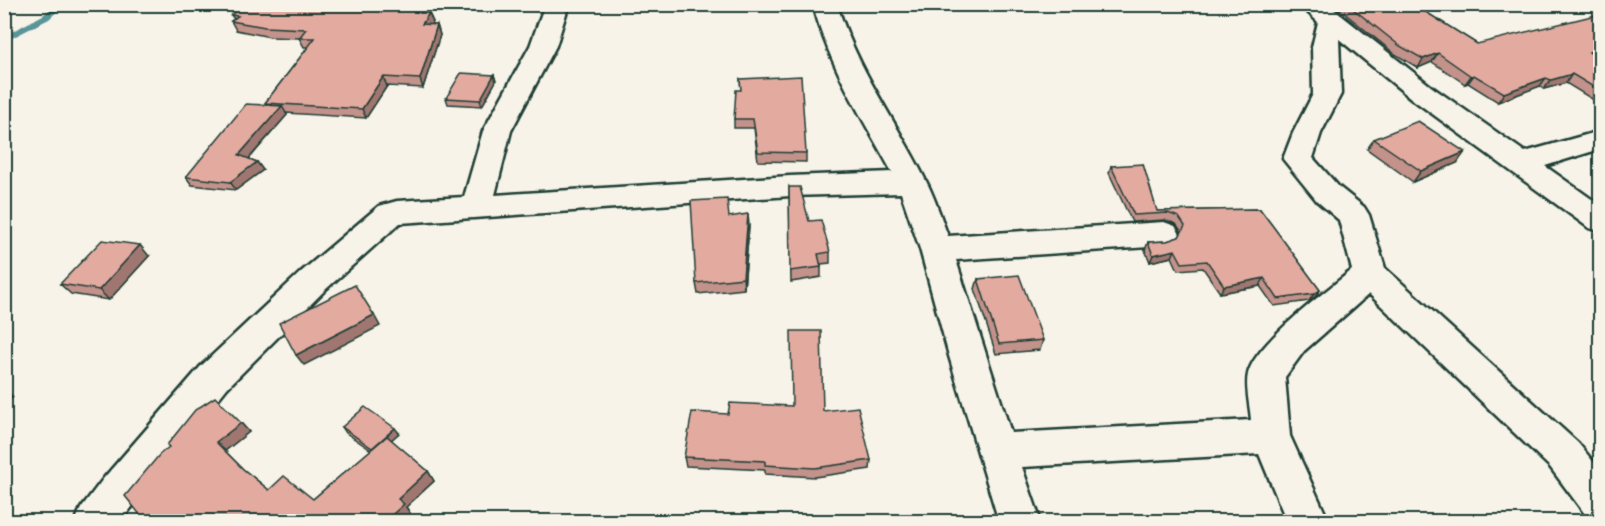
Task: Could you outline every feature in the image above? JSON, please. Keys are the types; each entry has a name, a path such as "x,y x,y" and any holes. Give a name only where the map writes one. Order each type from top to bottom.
{"street":[{"path":"477,205 497,131 530,74 543,46 557,4"},
{"path":"825,4 830,22 864,96 912,183 936,249 1020,522"},
{"path":"1321,13 1422,93 1600,220"},
{"path":"1321,13 1327,94 1307,133 1298,159 1329,194 1353,215 1370,274 1564,455 1600,501"},
{"path":"1521,162 1599,142"},
{"path":"96,522 117,492 214,377 313,281 383,219 397,212 790,186 912,183"},
{"path":"936,249 1164,234"},
{"path":"1308,522 1272,436 1266,374 1291,341 1370,274"},
{"path":"997,451 1272,436"}],"building":[{"path":"245,4 424,4 420,13 429,13 422,24 437,25 420,79 383,77 362,109 265,103 315,38 299,38 306,29 265,27 231,21 238,16 231,15"},
{"path":"1347,4 1413,4 1477,44 1600,14 1600,47 1589,52 1600,59 1600,91 1572,74 1551,80 1546,78 1504,93 1474,75 1471,76 1438,53 1423,59 1400,46"},
{"path":"461,73 494,75 480,100 446,98"},
{"path":"801,76 806,153 758,152 753,119 734,119 736,90 741,90 740,79"},
{"path":"246,104 282,106 239,155 257,162 230,182 186,177"},
{"path":"1418,121 1465,152 1421,171 1374,139"},
{"path":"1143,164 1157,211 1260,209 1320,290 1314,294 1278,299 1264,278 1224,286 1207,261 1182,263 1175,250 1153,255 1148,242 1167,241 1179,237 1185,226 1179,217 1168,213 1134,215 1111,166"},
{"path":"789,187 800,187 809,221 821,220 830,252 818,254 821,267 790,271"},
{"path":"727,199 729,217 748,214 743,278 696,283 691,201"},
{"path":"102,240 140,245 99,290 60,284"},
{"path":"1019,275 1043,340 999,344 978,279"},
{"path":"355,285 374,315 296,355 279,323"},
{"path":"791,331 821,331 823,411 858,407 871,460 815,468 765,465 765,461 684,457 692,412 728,414 730,403 792,406"},
{"path":"215,397 241,423 216,442 243,469 269,490 284,476 313,499 387,436 428,471 398,499 404,504 384,522 154,522 151,519 146,522 125,496 160,454 169,447 167,445 195,410"},
{"path":"365,407 395,428 372,448 342,427"}],"waterway":[{"path":"4,40 46,17 61,4"}]}
